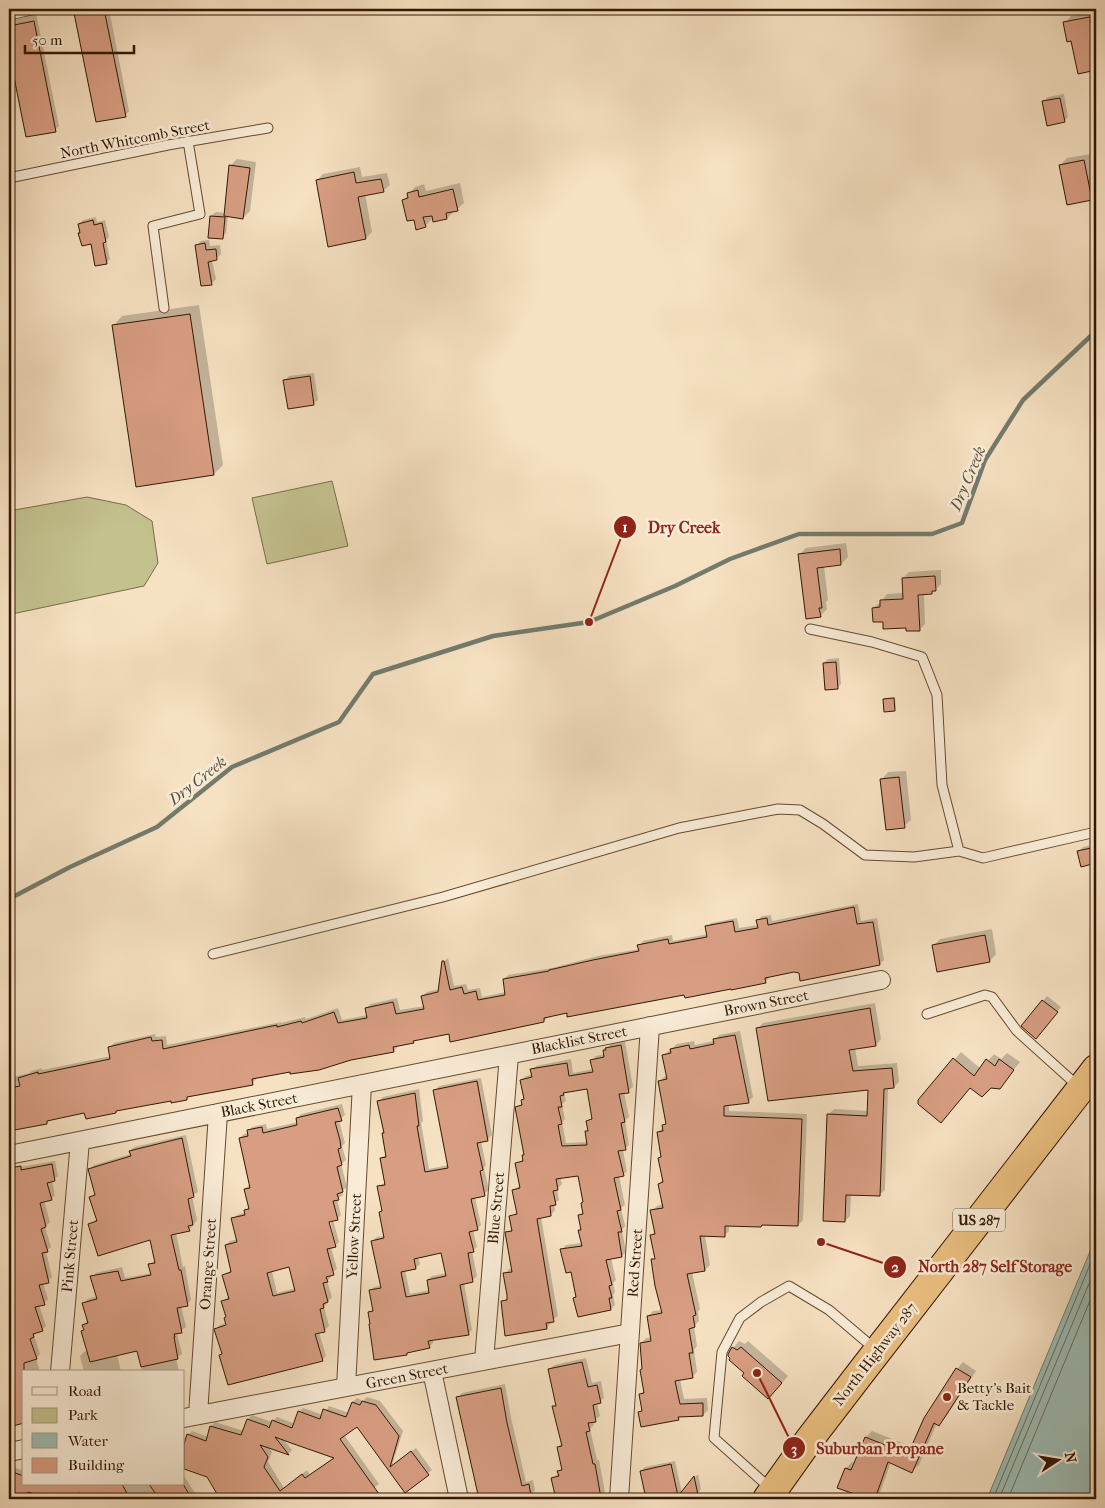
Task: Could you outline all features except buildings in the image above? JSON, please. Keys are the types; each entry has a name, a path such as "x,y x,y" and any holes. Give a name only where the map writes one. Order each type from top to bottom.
{"highway":[{"name":"North Highway 287","path":"770,1495 809,1440 1089,1079"}],"street":[{"name":"Brown Street","path":"650,1026 881,980"},
{"name":"Blacklist Street","path":"509,1055 650,1026"},
{"name":"Red Street","path":"620,1499 650,1026"},
{"name":"Black Street","path":"9,1155 509,1055"},
{"name":"Blue Street","path":"484,1361 509,1055"},
{"name":"Yellow Street","path":"346,1387 362,1084"},
{"name":"Orange Street","path":"191,1417 218,1113"},
{"name":"Pink Street","path":"60,1370 80,1141"},
{"name":"Green Street","path":"191,1417 630,1333"},
{"path":"432,1371 459,1499"},
{"path":"9,1452 22,1449"}],"lane":[{"path":"9,15 36,9"},
{"name":"North Whitcomb Street","path":"9,178 188,141 268,128"},
{"path":"164,308 154,226 200,214 188,141"},
{"path":"810,629 872,642 922,658 937,695 942,785 959,851"},
{"path":"212,954 443,897 679,828 778,809 800,810 823,824 865,855 914,857 959,851 983,858 1096,832"},
{"path":"926,1014 985,995 992,997 1017,1031 1089,1079"},
{"path":"770,1495 714,1438 722,1352 740,1318 761,1302 790,1286 829,1310 878,1351"}],"green space":[{"path":"332,481 348,546 267,564 252,498"},
{"path":"87,497 126,505 152,521 158,563 144,586 12,614 9,612 9,511"}],"water":[{"path":"1096,1237 1096,1499 987,1499"}],"waterway":[{"name":"Dry Creek","path":"9,899 70,867 157,827 232,767 339,722 373,674 493,636 589,622 675,586 730,559 799,534 932,534 962,523 985,460 1023,400 1096,331"}],"place":[{"name":"Dry Creek","path":"589,622"},
{"name":"North 287 Self Storage","path":"821,1242"},
{"name":"Suburban Propane","path":"757,1373"},
{"name":"Betty's Bait & Tackle","path":"947,1397"}]}
